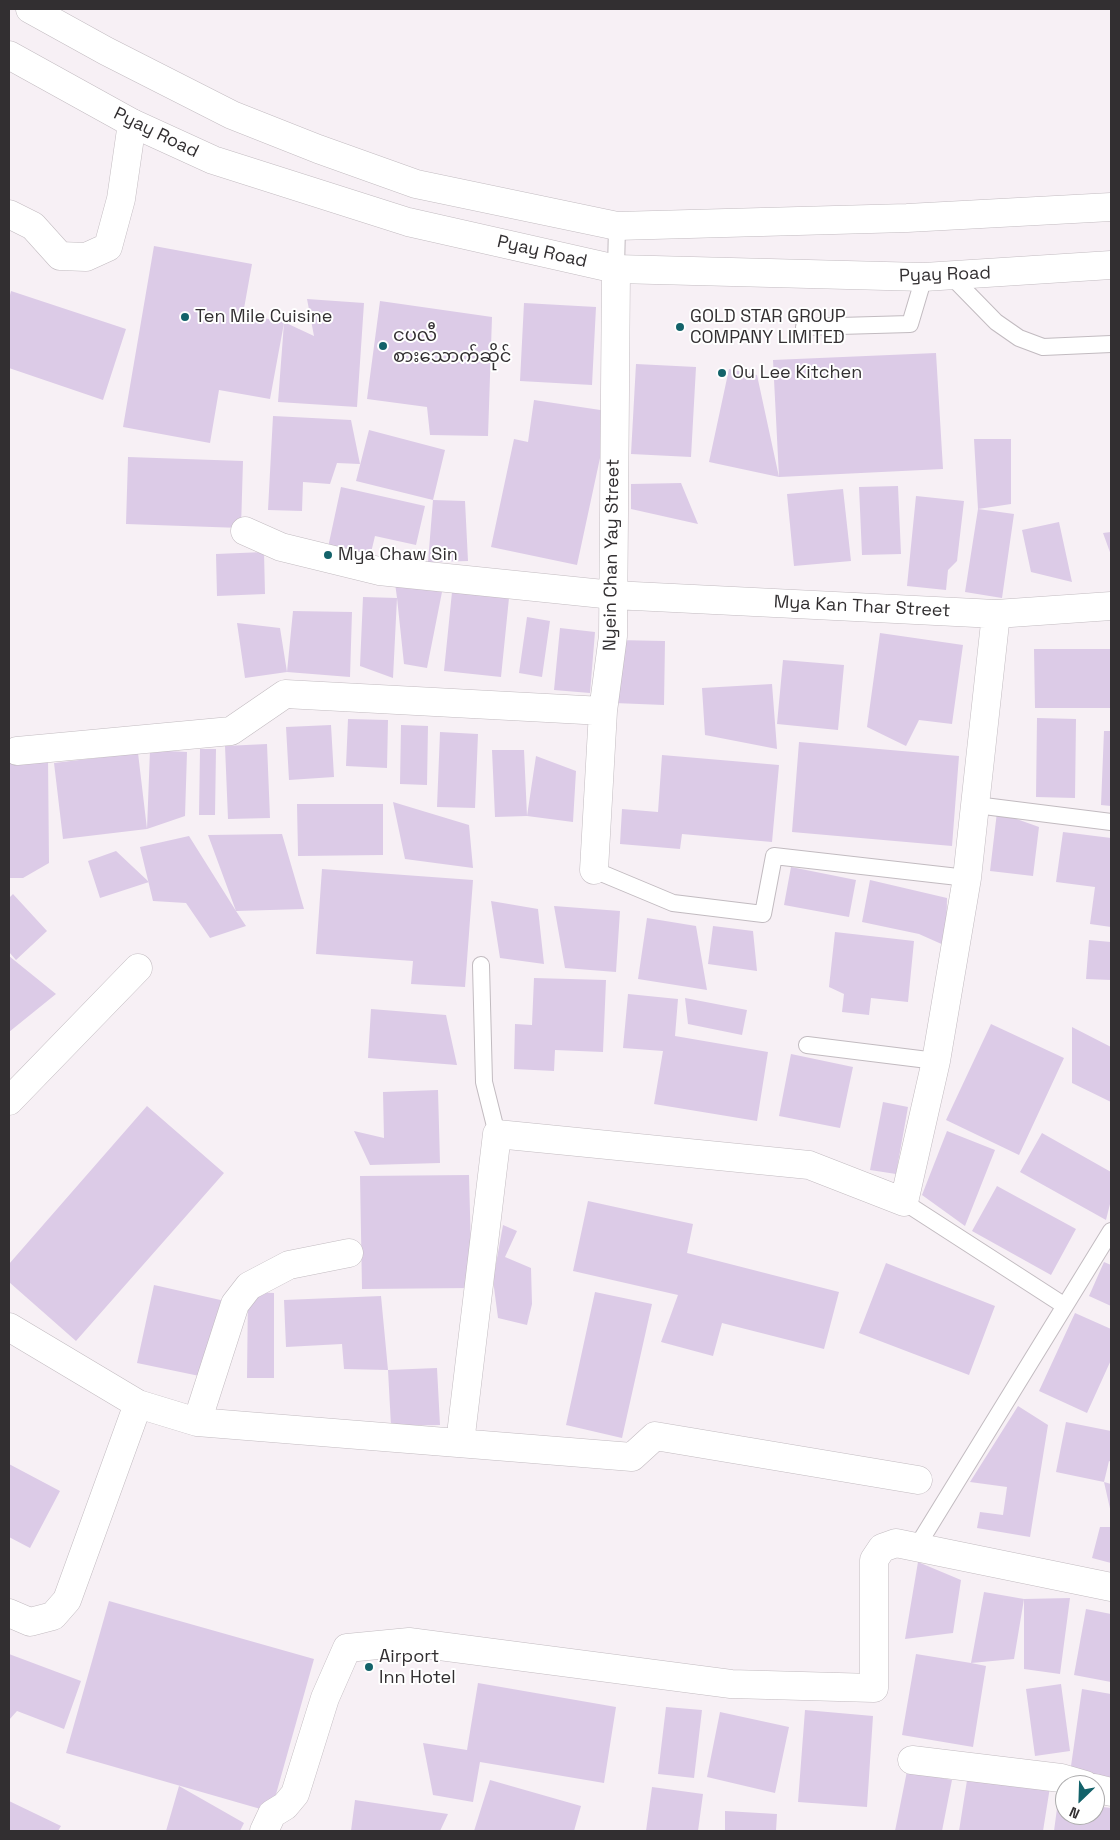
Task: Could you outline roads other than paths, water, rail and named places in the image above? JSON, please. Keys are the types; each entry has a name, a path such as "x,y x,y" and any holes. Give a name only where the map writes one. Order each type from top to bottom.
{"main road":[{"path":"30,9 106,51 232,115 318,149 416,184 617,226 907,218 1111,207"},
{"name":"Pyay Road","path":"9,55 132,123 213,160 408,222 616,269 924,278 1111,265"},
{"path":"9,214 33,226 60,256 86,257 108,247 121,199 132,123"},
{"name":"Nyein Chan Yay Street","path":"594,870 603,711 613,636 616,269"},
{"name":"Mya Kan Thar Street","path":"245,531 281,547 378,571 613,596 996,614 1111,606"},
{"path":"460,1443 496,1134 809,1165 904,1202 936,1061 967,878 996,614"},
{"path":"18,751 231,731 285,694 603,711"},
{"path":"9,1101 138,968"},
{"path":"197,1422 235,1304 249,1286 289,1265 349,1253"},
{"path":"9,1327 138,1404 197,1422 632,1457 655,1436 918,1480"},
{"path":"9,1612 30,1622 53,1616 67,1600 138,1404"},
{"path":"264,1831 272,1814 285,1806 295,1794 325,1698 347,1648 409,1642 731,1684 874,1688 874,1560 882,1548 896,1543 1111,1587"},
{"path":"912,1760 1055,1777"}],"lane":[{"path":"616,269 617,226"},
{"path":"951,276 996,322 1019,338 1043,347 1111,344"},
{"path":"804,326 910,324 924,278"},
{"path":"976,805 1111,822"},
{"path":"594,870 673,903 763,914 774,856 967,878"},
{"path":"481,965 484,1082 496,1134"},
{"path":"807,1045 936,1061"},
{"path":"904,1202 1065,1306"},
{"path":"916,1548 1111,1231"}],"place":[{"name":"Ten Mile Cuisine","path":"185,317"},
{"name":"GOLD STAR GROUP COMPANY LIMITED","path":"680,327"},
{"name":"ငပလီ စားသောက်ဆိုင်","path":"383,346"},
{"name":"Ou Lee Kitchen","path":"722,373"},
{"name":"Mya Chaw Sin","path":"328,555"},
{"name":"Airport Inn Hotel","path":"369,1667"}]}
